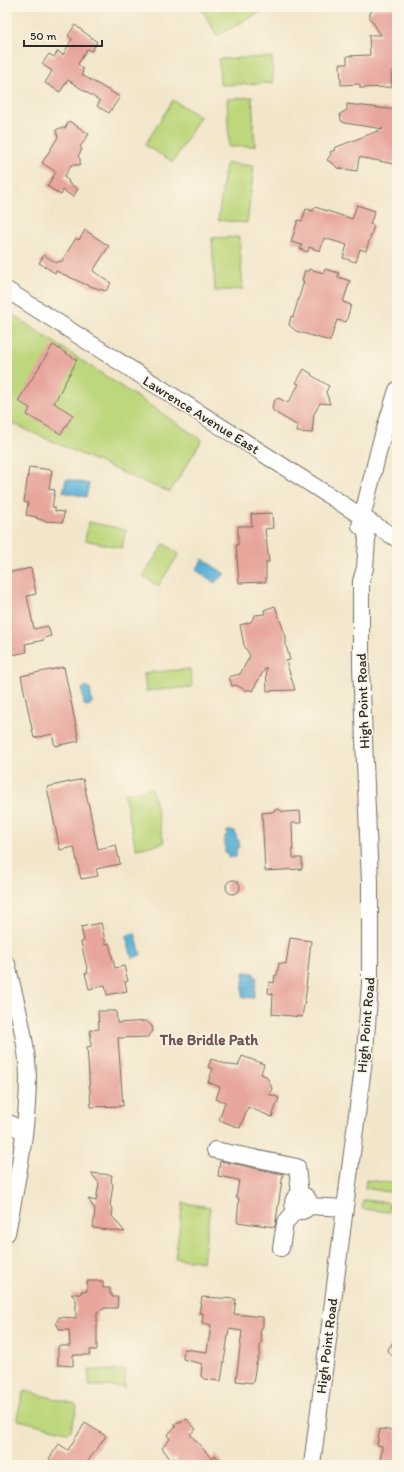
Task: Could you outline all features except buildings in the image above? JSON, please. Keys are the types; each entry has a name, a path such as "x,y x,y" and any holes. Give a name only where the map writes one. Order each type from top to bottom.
{"street":[{"name":"Lawrence Avenue East","path":"7,290 397,539"},
{"name":"High Point Road","path":"312,1465 364,1052 370,984 370,882 361,667 361,582 365,568 367,540 363,517 380,445 397,390"},
{"path":"7,964 28,1075 24,1132 7,1233"},
{"path":"7,1122 24,1132"},
{"path":"215,1150 297,1167 302,1203 285,1223 281,1248"},
{"path":"302,1203 345,1208"}],"green space":[{"path":"204,7 262,7 263,10 217,36 202,9"},
{"path":"272,57 273,83 220,85 219,59"},
{"path":"252,97 255,146 229,147 227,99"},
{"path":"173,100 200,117 173,162 145,145"},
{"path":"226,163 254,166 247,223 218,220"},
{"path":"239,237 243,289 215,291 212,238"},
{"path":"7,311 202,440 170,492 141,481 7,421"},
{"path":"89,522 126,530 122,548 85,540"},
{"path":"164,544 179,554 158,586 143,576"},
{"path":"190,669 192,687 146,691 144,673"},
{"path":"152,788 164,843 136,849 124,794"},
{"path":"366,1180 393,1183 392,1189 388,1192 365,1188"},
{"path":"363,1200 387,1202 390,1206 389,1212 362,1209"},
{"path":"183,1203 210,1207 203,1262 175,1258"},
{"path":"89,1370 125,1370 125,1387 89,1386"},
{"path":"26,1391 75,1404 77,1407 71,1430 67,1432 19,1420 17,1417 23,1393"}],"water":[{"path":"66,479 89,484 86,497 63,492"},
{"path":"203,559 225,574 215,583 196,570"},
{"path":"86,686 90,689 92,703 88,706 84,705 82,689"},
{"path":"227,831 235,831 237,840 239,840 239,847 237,847 236,857 228,858 228,853 225,853 225,836 227,836"},
{"path":"135,933 141,955 132,958 126,936"},
{"path":"244,972 254,973 254,977 257,977 254,998 242,997"}],"district":[{"name":"The Bridle Path","path":"209,1040"}]}
